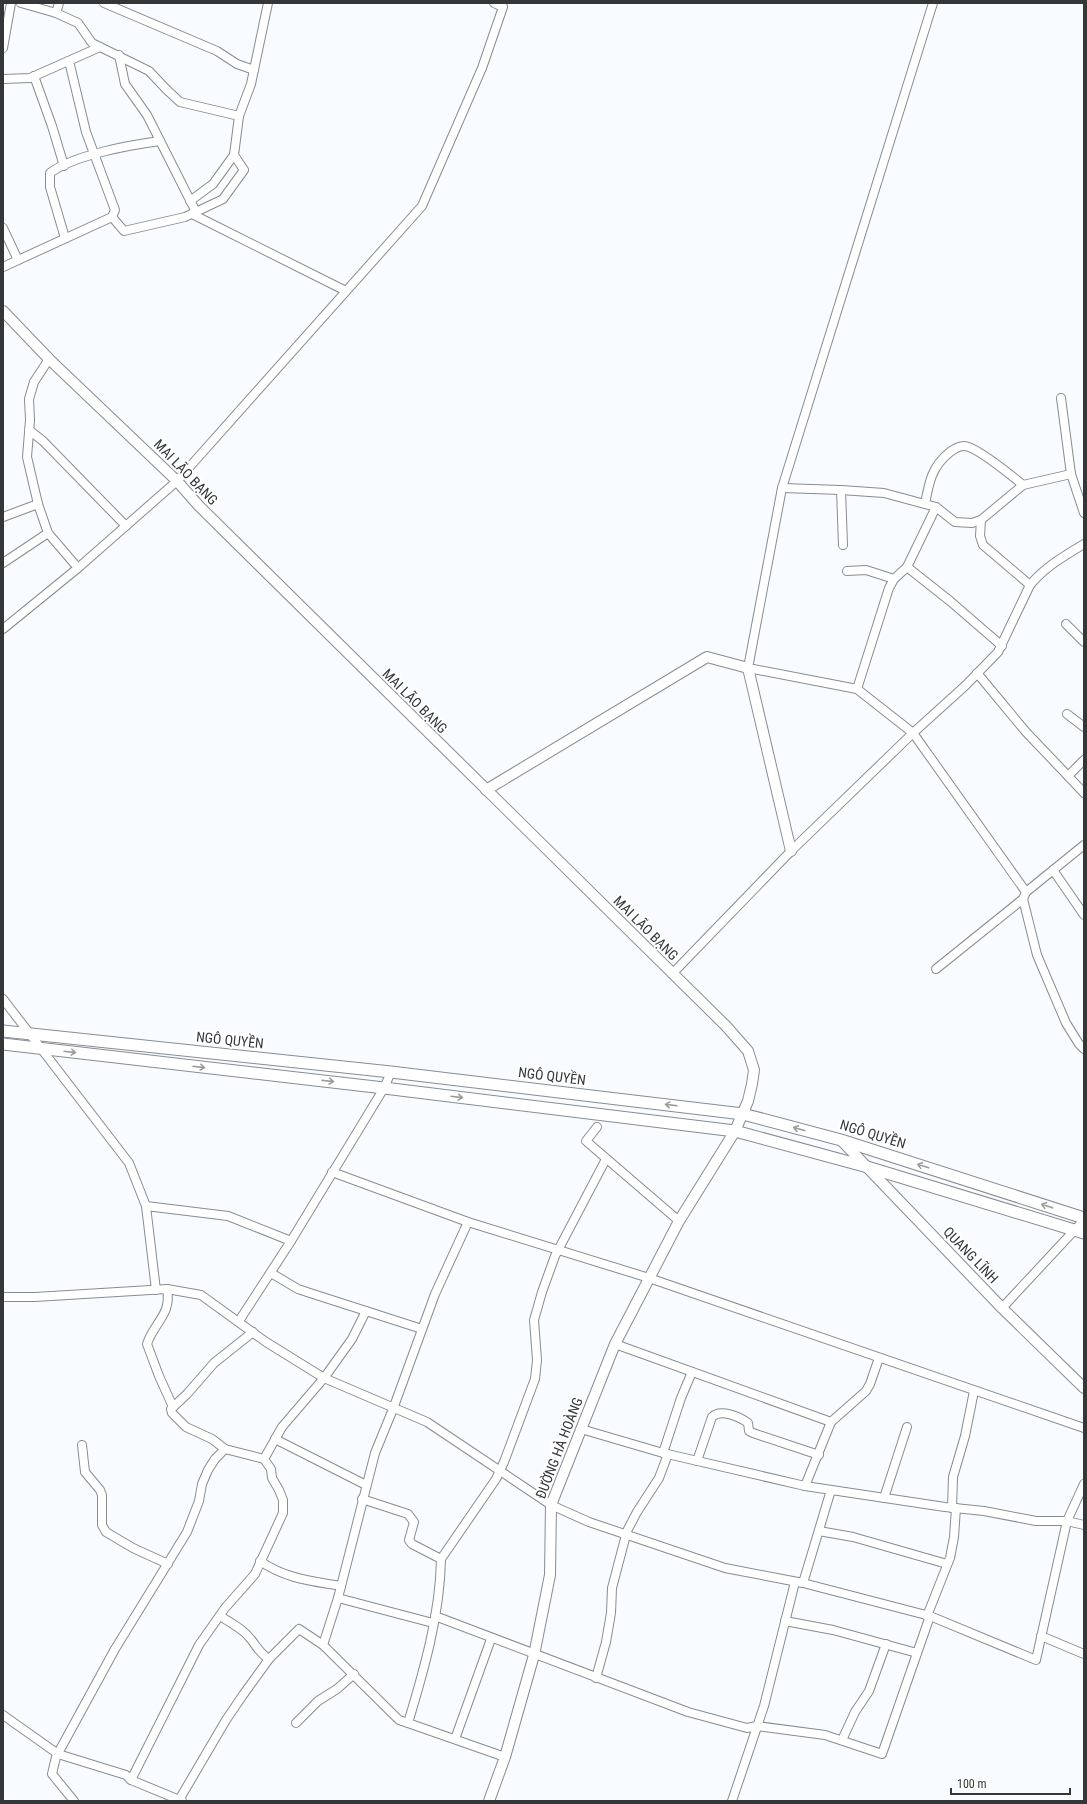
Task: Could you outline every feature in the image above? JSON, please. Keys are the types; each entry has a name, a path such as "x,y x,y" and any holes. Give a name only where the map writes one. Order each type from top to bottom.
{"main road":[{"name":"NGÔ QUYỀN","path":"3,1031 390,1072 743,1114 840,1140 1084,1219"},
{"path":"3,1044 384,1088 735,1131 864,1166 1080,1231"}],"street":[{"path":"3,48 11,3"},
{"path":"21,3 56,13 78,23 92,43 119,55 148,71 180,102 239,116"},
{"path":"56,13 59,3"},
{"path":"106,3 217,51 237,64 254,70"},
{"path":"190,200 214,184 234,155 239,116 251,84 268,3"},
{"path":"3,629 78,568 178,481 422,206 482,68 503,7 494,3"},
{"path":"792,851 748,668 782,488 933,3"},
{"path":"3,79 30,78 100,47"},
{"path":"119,55 125,84 147,115 190,200 194,213 346,291"},
{"path":"3,267 112,217 115,210 86,132 69,61"},
{"path":"34,76 52,126 64,166"},
{"path":"65,238 49,181 50,174 64,166 117,148 160,141"},
{"path":"112,217 124,231 185,218 223,199 244,170 234,155"},
{"path":"3,228 18,260"},
{"name":"MAI LÃO BẠNG","path":"4,314 49,359 178,481 199,506 726,1026 748,1051 754,1070 752,1084 743,1114 735,1131"},
{"path":"49,359 32,387 29,404 27,457 38,504 48,533 78,568"},
{"path":"1062,398 1071,474 1084,513"},
{"path":"29,430 43,441 126,526"},
{"path":"925,504 928,486 937,464 960,446 971,448 996,463 1023,485"},
{"path":"782,488 884,493 936,507 955,522 972,523 982,520 1023,485 1071,474"},
{"path":"841,490 843,520 842,545"},
{"path":"3,517 38,504"},
{"path":"857,689 894,579 908,568 936,507"},
{"path":"982,520 980,536 983,545 1030,585"},
{"path":"3,563 48,533"},
{"path":"672,974 792,851 913,733 985,667 1002,646 1030,585 1050,565 1084,544"},
{"path":"908,568 950,601 1002,646"},
{"path":"847,572 866,570 894,579"},
{"path":"1066,624 1084,642"},
{"path":"486,790 707,657 748,668 857,689 913,733 1024,896 1036,955 1066,1023 1079,1044 1084,1049"},
{"path":"977,673 1026,732 1084,793"},
{"path":"1067,714 1084,727"},
{"path":"1068,776 1084,760"},
{"path":"936,969 1084,845"},
{"path":"1053,870 1084,915"},
{"path":"3,999 129,1163 146,1206 156,1290"},
{"path":"239,1321 292,1241 332,1172 384,1088 390,1072"},
{"path":"597,1127 586,1141 679,1221"},
{"name":"ĐƯỜNG HÀ HOÀNG","path":"489,1801 505,1758 534,1655 550,1575 551,1504 614,1344 679,1221 735,1131"},
{"name":"QUANG LĨNH","path":"840,1140 1002,1308 1084,1388"},
{"path":"408,1723 425,1670 441,1575 441,1559 501,1470 518,1428 535,1379 537,1360 534,1320 542,1292 558,1250 606,1159"},
{"path":"332,1172 468,1222 649,1278 1084,1428"},
{"path":"146,1206 228,1216 292,1241"},
{"path":"1002,1308 1080,1231 1084,1219"},
{"path":"323,1645 338,1598 362,1499 375,1453 393,1409 435,1294 468,1222"},
{"path":"271,1273 298,1289 422,1329"},
{"path":"166,1289 168,1296 166,1309 147,1344 173,1407"},
{"path":"3,1297 35,1297 166,1289 201,1295 253,1332 324,1378 393,1409 427,1422 551,1504 588,1522 725,1568 799,1583 929,1616 1036,1660 1067,1521 1084,1484"},
{"path":"264,1459 282,1427 324,1378 352,1339 361,1324 366,1311"},
{"path":"131,1780 199,1645 228,1603 255,1574 283,1514 283,1500 280,1490 272,1478 271,1469 264,1459 225,1449 212,1439 186,1427 172,1413 171,1408 187,1394 214,1363 253,1332"},
{"path":"614,1344 831,1422"},
{"path":"805,1486 831,1422 866,1391 879,1358"},
{"path":"596,1678 606,1642 611,1613 613,1580 626,1535 636,1512 659,1478 681,1398 692,1372"},
{"path":"338,1598 434,1620 491,1639 705,1718 747,1728 757,1726 825,1735 882,1754 947,1564 954,1538 953,1477 974,1391"},
{"path":"696,1461 712,1417 720,1413 743,1419 748,1423 749,1431 753,1433 819,1454"},
{"path":"884,1498 906,1427"},
{"path":"581,1429 666,1454 805,1486 984,1511 1036,1521 1067,1521 1084,1526"},
{"path":"276,1440 366,1485"},
{"path":"82,1446 85,1472 100,1490 102,1495 102,1525 106,1532 133,1548 168,1564"},
{"path":"74,1801 52,1774 58,1754 115,1649 187,1532 199,1501 202,1484 208,1470 225,1449"},
{"path":"732,1801 757,1726 785,1621 819,1531 830,1490"},
{"path":"362,1499 408,1514 414,1522 409,1540 412,1544 441,1559"},
{"path":"819,1531 853,1537 947,1564"},
{"path":"260,1561 278,1571 299,1579 341,1586"},
{"path":"220,1616 244,1632 261,1654 269,1659"},
{"path":"785,1621 833,1630 917,1653"},
{"path":"3,1715 58,1754 126,1775 131,1780 181,1800 226,1720 269,1659 300,1629 323,1645 399,1720 505,1758"},
{"path":"1041,1636 1084,1654"},
{"path":"455,1740 491,1639"},
{"path":"842,1740 855,1712 869,1691 886,1644"},
{"path":"296,1722 318,1701 337,1689 354,1674"}]}
